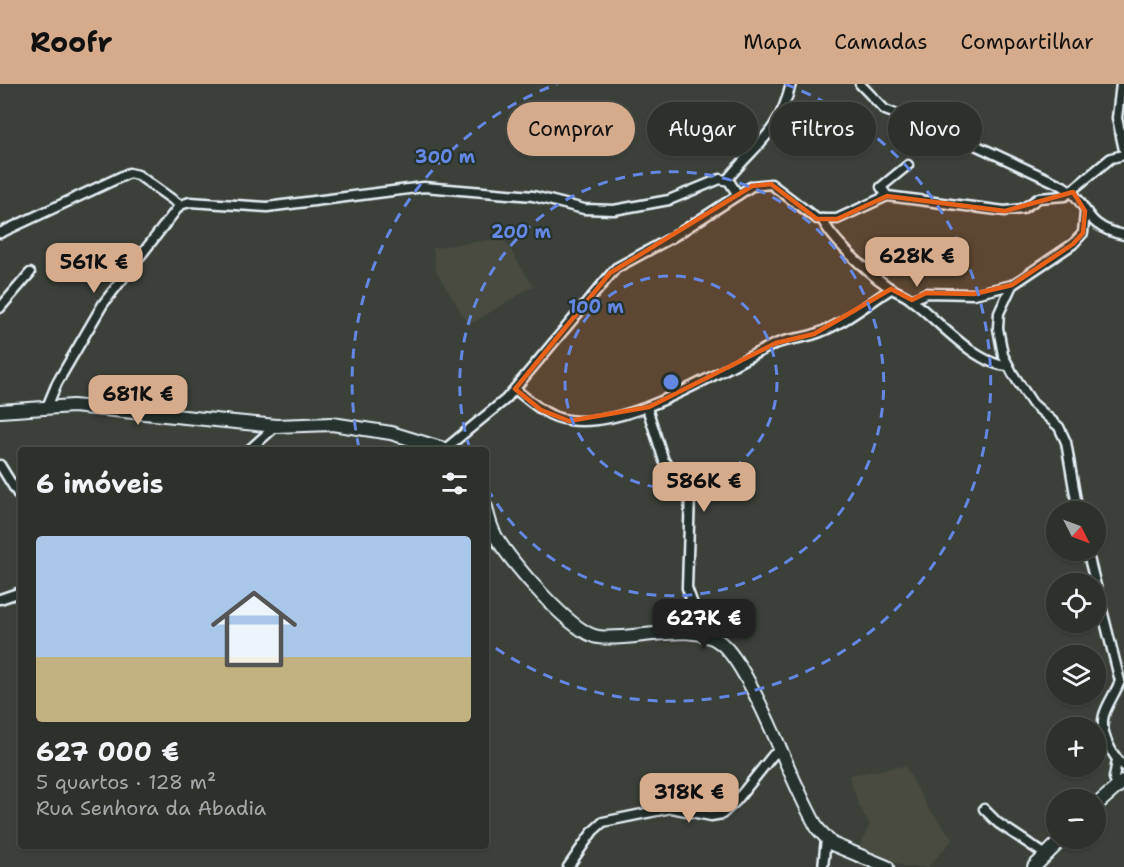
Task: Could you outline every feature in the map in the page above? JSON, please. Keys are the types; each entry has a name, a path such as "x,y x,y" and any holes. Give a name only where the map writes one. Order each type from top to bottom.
{"main road":[{"path":"0,411 47,407 129,410 276,426 332,424 391,433 436,447"},
{"path":"489,516 495,535 506,552 543,594 587,634 612,638 684,633 704,634 723,645 738,664 781,750 807,810 826,839 832,844 887,867"},
{"path":"1106,796 1121,783"},
{"path":"1034,867 1052,849"}],"street":[{"path":"727,180 769,135 780,115 791,84"},
{"path":"860,84 885,110 958,137 1072,192 1093,222 1104,230 1124,235"},
{"path":"1121,84 1116,106 1124,150"},
{"path":"450,447 498,408 616,268 673,237 752,186 771,184 817,219 837,219 887,196 1005,211 1022,209 1039,198 1065,196 1110,158 1124,155"},
{"path":"887,196 881,187 908,165"},
{"path":"0,233 129,173 138,175 180,205"},
{"path":"47,407 57,383 103,304 180,205 190,202 267,207 424,187 532,196 584,209 614,210 669,200 720,179 727,180 738,195"},
{"path":"912,300 926,293 974,294 1012,285 1073,244 1083,233 1085,211"},
{"path":"822,219 825,226 852,255 891,289 912,300 941,329 1000,366 1008,366"},
{"path":"1083,233 1104,230"},
{"path":"0,308 30,273"},
{"path":"1012,285 999,313 998,328 1003,355 1032,402 1059,427 1066,442 1075,501"},
{"path":"515,389 541,410 569,420 596,419 647,408 776,343 814,334 854,314 891,289"},
{"path":"647,408 664,461 682,478 690,493 687,588 704,634"},
{"path":"252,447 276,426"},
{"path":"0,465 18,494"},
{"path":"1090,561 1120,681 1104,716 1104,733 1120,763 1114,778 1121,783"},
{"path":"0,599 18,593"},
{"path":"568,867 593,831 603,822 671,808 711,816 722,814 737,800 773,755 781,750"},
{"path":"984,809 998,823 1046,855"},
{"path":"823,867 826,839"}],"highlighted area":[{"path":"771,184 817,219 837,219 887,196 1005,211 1073,192 1085,211 1083,233 1073,244 1012,285 974,294 926,293 912,300 891,289 814,334 776,343 649,407 569,421 541,410 515,389 610,273 752,186"}],"shaded area":[{"path":"503,238 533,286 469,325 436,271 433,248"},
{"path":"905,766 926,805 953,839 928,867 906,867 859,848 870,824 858,804 849,775"}]}
